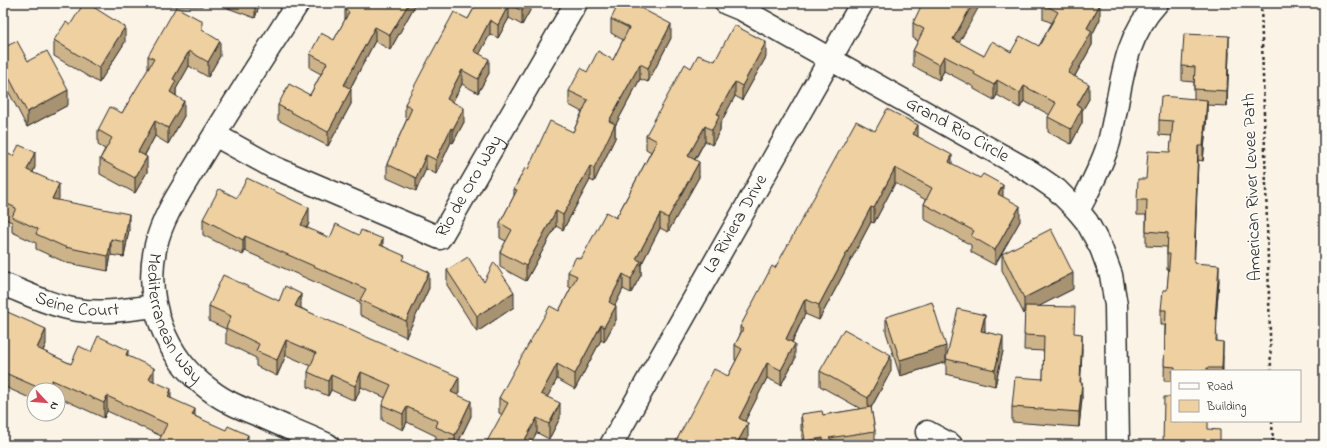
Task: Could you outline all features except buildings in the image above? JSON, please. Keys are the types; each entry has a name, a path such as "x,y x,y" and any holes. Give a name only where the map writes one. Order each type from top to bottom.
{"street":[{"name":"Mediterranean Way","path":"298,3 165,217 156,244 153,259 153,288 155,306 170,347 188,371 209,390 230,403 328,445"},
{"name":"Rio de Oro Way","path":"215,135 273,167 440,238 576,3"},
{"path":"726,3 743,10 830,58"},
{"name":"La Riviera Drive","path":"611,445 862,3"},
{"path":"1078,211 1097,174 1108,143 1124,66 1134,36 1141,23 1157,3"},
{"name":"Grand Rio Circle","path":"830,58 1031,172 1057,190 1087,222 1101,248 1111,275 1116,305 1118,445"},
{"name":"Seine Court","path":"3,284 50,303 79,310 108,311 155,306"},
{"path":"927,432 952,445"}],"path":[{"name":"American River Levee Path","path":"1261,3 1271,370"},
{"path":"1272,422 1273,445"}]}
